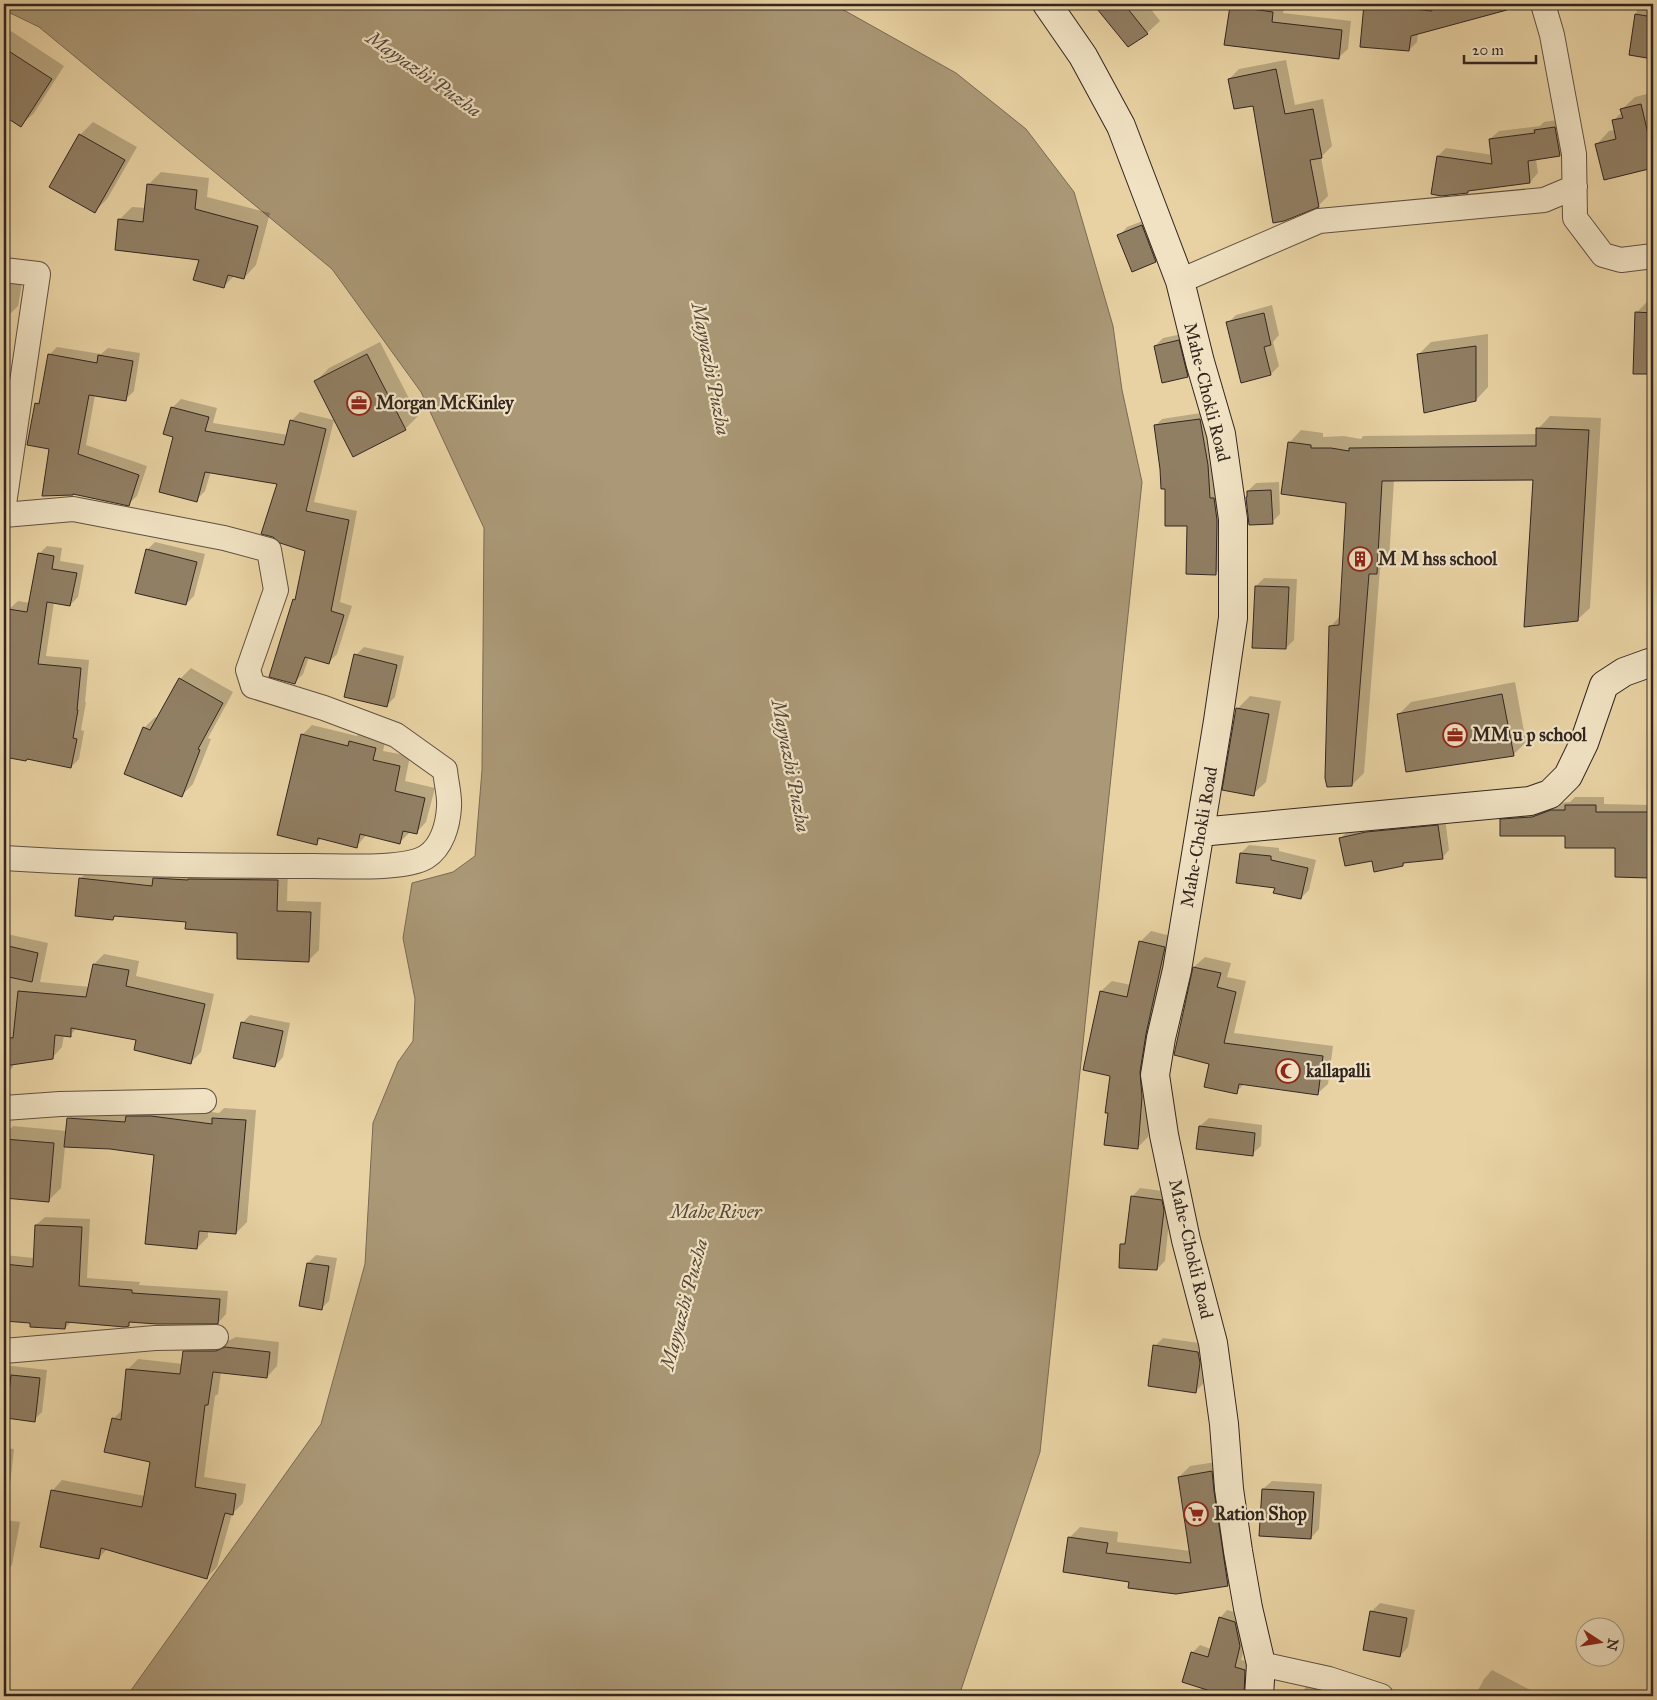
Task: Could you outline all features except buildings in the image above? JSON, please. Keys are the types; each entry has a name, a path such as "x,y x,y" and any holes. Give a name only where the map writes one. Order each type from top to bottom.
{"street":[{"name":"Mahe-Chokli Road","path":"1047,4 1083,56 1121,126 1180,282 1200,362 1221,434 1233,519 1233,618 1177,970 1161,1038 1155,1075 1164,1135 1186,1240 1213,1342 1224,1424 1229,1489 1238,1551 1248,1608 1262,1664 1259,1696"},
{"path":"1543,4 1552,35 1574,154 1575,218 1604,255 1621,260 1653,256"},
{"path":"1180,282 1319,221 1544,200 1575,187"},
{"path":"4,270 38,274 4,504"},
{"path":"4,515 72,508 224,538 269,550 276,590 248,670 253,686 324,708 396,735 445,770 449,807 443,839 428,856 412,863 367,866 225,866 70,862 4,858"},
{"path":"1200,832 1530,801 1550,794 1568,776 1584,743 1604,685 1624,672 1649,663 1653,664"},
{"path":"4,1108 60,1104 204,1101"},
{"path":"4,1351 155,1338 216,1337"},
{"path":"1262,1664 1329,1679 1381,1696"}],"water":[{"name":"Mahe River","path":"4,4 833,4 956,73 1026,129 1074,192 1113,326 1122,390 1142,482 1040,1452 959,1696 127,1696 321,1424 365,1264 373,1123 398,1062 413,1041 415,999 403,938 412,883 453,872 475,856 482,770 484,528 421,392 332,269 39,27 4,10"}],"place":[{"name":"Morgan McKinley","path":"359,403"},
{"name":"M M hss school","path":"1360,559"},
{"name":"MM u p school","path":"1455,735"},
{"name":"kallapalli","path":"1288,1071"},
{"name":"Ration Shop","path":"1196,1514"}],"water label":[{"name":"Mayyazhi Puzha","path":"424,74"},
{"name":"Mayyazhi Puzha","path":"711,369"},
{"name":"Mayyazhi Puzha","path":"791,766"},
{"name":"Mayyazhi Puzha","path":"684,1304"}]}
